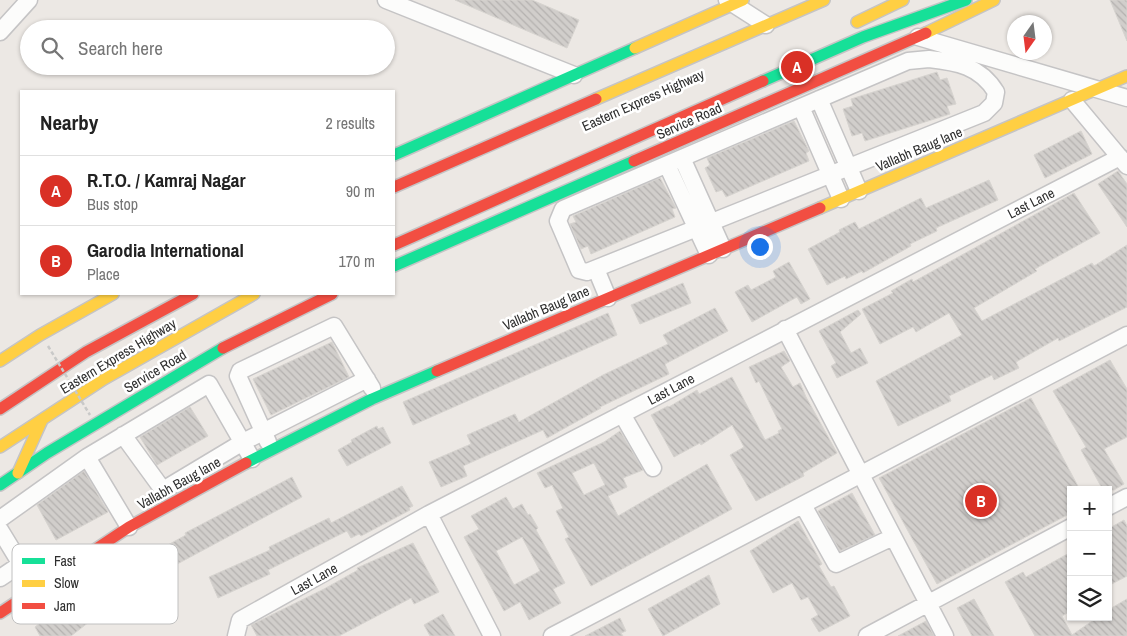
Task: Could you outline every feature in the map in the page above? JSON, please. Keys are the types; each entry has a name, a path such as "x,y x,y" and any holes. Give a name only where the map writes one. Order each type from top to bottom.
{"main road":[{"name":"Eastern Express Highway","path":"395,187 824,0"},
{"path":"847,26 902,0"},
{"path":"882,10 916,0"},
{"path":"395,245 862,37 966,0"},
{"name":"Service Road","path":"395,266 918,37 994,0"},
{"path":"395,155 574,76 735,1"},
{"name":"Vallabh Baug lane","path":"104,544 129,527 272,448 377,396 1127,76"},
{"path":"0,361 40,335 111,295"},
{"name":"Eastern Express Highway","path":"0,409 86,352 191,295"},
{"name":"Service Road","path":"0,485 18,472 214,352 330,295"},
{"name":"Eastern Express Highway","path":"0,448 104,379 250,296"},
{"path":"18,472 42,420"},
{"name":"Vallabh Baug lane","path":"0,613 12,605"}],"street":[{"path":"0,32 29,0"},
{"path":"386,0 574,76"},
{"path":"735,1 766,25"},
{"path":"918,37 1099,88 1127,98"},
{"path":"928,58 954,62 974,69 988,79 996,92 994,103 984,113 848,166 596,269 587,272 579,270 558,221 560,212 801,107 908,61 928,58"},
{"path":"819,99 859,191"},
{"path":"1072,100 1123,161"},
{"path":"801,107 841,199"},
{"path":"958,123 967,145"},
{"name":"Last Lane","path":"236,636 240,620 429,514 785,329 1123,161"},
{"path":"674,162 716,252"},
{"path":"596,269 608,298"},
{"path":"272,448 238,376 240,371 334,326 377,396"},
{"path":"785,329 945,636"},
{"path":"552,636 1127,336"},
{"path":"123,435 163,490 243,442 367,379"},
{"path":"0,519 87,457 209,384 252,459"},
{"path":"622,414 652,468"},
{"path":"87,457 129,527"},
{"path":"1112,505 1127,497"},
{"path":"803,505 836,564 893,537"},
{"path":"429,514 492,636"},
{"path":"867,636 1067,529"},
{"path":"0,530 12,549"},
{"path":"0,578 12,570"}],"path":[{"path":"48,346 90,415"}],"building":[{"path":"455,0 532,0 579,20 567,48"},
{"path":"1110,0 1127,0 1127,41"},
{"path":"937,72 940,80 947,78 956,104 947,106 950,114 865,141 862,133 852,136 843,109 853,106 851,99"},
{"path":"794,121 809,151 806,153 809,161 726,197 722,190 716,192 705,168 710,165 707,158"},
{"path":"1081,131 1092,154 1045,178 1034,155"},
{"path":"1118,171 1127,184 1127,227 1098,184"},
{"path":"660,178 676,208 672,209 675,217 591,254 588,246 581,249 570,224 576,222 573,216"},
{"path":"989,180 998,200 936,228 937,231 910,244 911,246 863,273 862,271 846,279 845,276 827,285 808,249 855,222 859,229 921,198 926,208"},
{"path":"1074,193 1100,233 1035,269 1037,271 974,308 982,321 1092,263 1094,266 1127,245 1127,307 1059,341 1058,338 1016,362 1019,368 994,380 992,375 949,396 951,401 898,426 876,381 962,335 949,313 916,332 913,327 880,344 862,309 893,293 891,291 912,279 913,282"},
{"path":"789,262 810,299 801,304 797,297 752,322 735,292 748,285 751,290 776,277 773,271"},
{"path":"683,283 691,303 640,324 631,305"},
{"path":"715,308 728,331 665,364 669,374 600,407 547,438 543,430 463,466 467,476 441,487 429,462 471,444 467,435 515,414 519,422 603,375 668,344 663,335"},
{"path":"858,310 861,314 840,332 851,353 860,348 868,363 837,378 831,366 836,363 819,331"},
{"path":"608,313 617,335 413,425 403,402"},
{"path":"332,342 349,377 271,415 253,379"},
{"path":"784,351 790,361 781,367 793,387 800,383 837,453 803,473 804,476 756,501 730,455 744,447 732,425 701,445 700,443 674,457 651,415 669,407 697,390 699,394 732,377 765,440 779,433 778,431 782,429 759,381 756,383 749,367"},
{"path":"1110,360 1127,389 1127,437 1104,449 1124,484 1114,490 1112,490 1112,486 1101,486 1081,450 1086,447 1053,391"},
{"path":"1031,398 1078,486 1067,486 1067,515 937,584 879,478"},
{"path":"190,407 208,436 157,465 140,437"},
{"path":"377,426 378,429 383,427 391,443 347,466 338,450 352,442 351,440"},
{"path":"620,431 643,470 623,478 627,487 608,496 618,516 707,464 732,509 591,586 565,539 569,537 556,511 563,508 552,485 545,488 537,473 604,442","holes":["594,463 605,485 584,495 572,473"]},
{"path":"84,471 108,512 56,540 37,505"},
{"path":"292,477 302,497 178,564 178,544 170,544 186,535 185,533"},
{"path":"402,486 413,506 409,508 410,510 361,536 359,534 351,538 347,531 268,570 270,574 218,598 209,577 270,550 269,547 329,518 331,523"},
{"path":"852,493 875,535 840,551 818,511"},
{"path":"506,497 513,509 522,504 538,528 536,530 565,583 553,589 561,603 529,620 520,602 504,611 464,537 479,529 471,516","holes":["522,537 540,571 514,585 496,551"]},
{"path":"1124,520 1127,526 1127,576 1112,584 1112,531 1112,527"},
{"path":"798,521 822,564 819,566 831,587 834,586 850,616 819,632 811,619 818,615 808,597 801,600 792,583 773,593 750,551"},
{"path":"413,543 439,592 414,604 411,598 339,636 257,636 251,625 324,589 358,570 357,568"},
{"path":"1067,554 1067,613 1062,616 1072,635 1092,621 1112,621 1112,608 1127,599 1127,636 1035,636 1005,582 1023,572 1026,577"},
{"path":"709,575 720,604 663,636 648,609"},
{"path":"974,599 994,636 972,636 957,608"},
{"path":"443,614 455,636 430,636 424,625"},
{"path":"620,618 626,631 621,633 623,636 585,636"},
{"path":"926,621 934,636 898,636"},
{"path":"39,624 86,624 71,636 40,636 35,627"}],"traffic: fast":[{"path":"763,81 863,37 966,0"},
{"path":"395,155 635,48"},
{"path":"395,266 634,161"},
{"path":"0,485 47,453 223,348"},
{"path":"246,463 372,399 437,371"}],"traffic: slow":[{"path":"635,48 743,0"},
{"path":"596,99 824,0"},
{"path":"857,22 903,0"},
{"path":"926,33 994,0"},
{"path":"820,208 1127,76"},
{"path":"0,361 40,335 111,295"},
{"path":"0,447 104,379 252,295"},
{"path":"18,473 42,420"}],"traffic: jam":[{"path":"634,161 926,33"},
{"path":"395,245 763,81"},
{"path":"395,187 596,99"},
{"path":"437,371 820,208"},
{"path":"0,409 86,352 191,295"},
{"path":"223,348 330,295"},
{"path":"104,544 129,527 246,463"},
{"path":"0,613 12,605"}],"place":[{"name":"R.T.O. / Kamraj Nagar","path":"797,67"},
{"name":"Garodia International","path":"981,501"}]}
